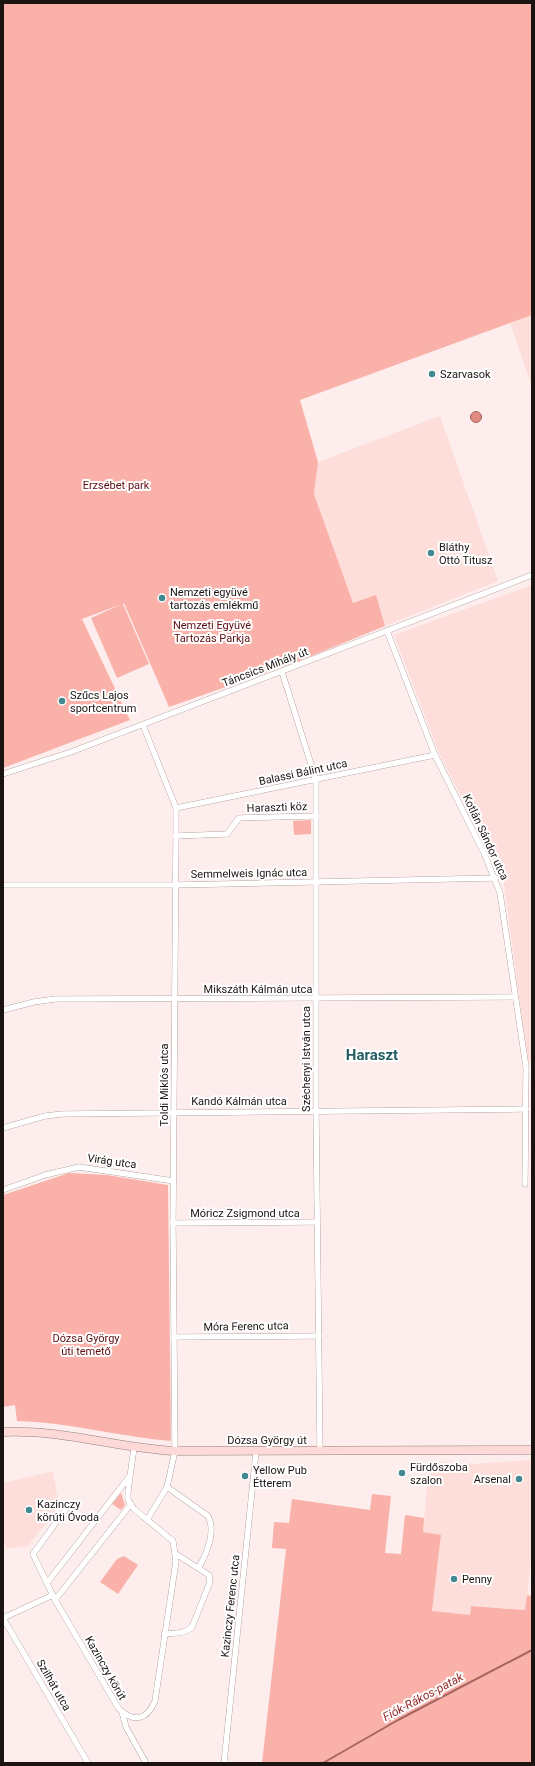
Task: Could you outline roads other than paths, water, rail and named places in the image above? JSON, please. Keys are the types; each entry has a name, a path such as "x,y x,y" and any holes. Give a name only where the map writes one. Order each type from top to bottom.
{"main road":[{"name":"Dózsa György út","path":"3,1432 37,1432 134,1448 175,1451 256,1452 532,1450"}],"street":[{"name":"Táncsics Mihály út","path":"3,774 71,752 143,725 532,575"},
{"name":"Kotlán Sándor utca","path":"386,631 435,755 496,878 500,893 515,997 529,1066 526,1109 525,1184"},
{"name":"Széchenyi István utca","path":"282,672 316,780 316,1111 320,1451"},
{"name":"Toldi Miklós utca","path":"143,725 176,808 173,1223 175,1451"},
{"name":"Balassi Bálint utca","path":"176,808 435,755"},
{"name":"Haraszti köz","path":"176,836 228,834 239,818 316,816"},
{"name":"Semmelweis Ignác utca","path":"3,886 175,885 496,878"},
{"name":"Mikszáth Kálmán utca","path":"3,1010 34,1002 56,999 515,997"},
{"name":"Kandó Kálmán utca","path":"3,1128 54,1114 526,1109"},
{"name":"Virág utca","path":"3,1190 46,1175 79,1167 174,1181"},
{"name":"Móricz Zsigmond utca","path":"173,1223 317,1222"},
{"name":"Móra Ferenc utca","path":"174,1337 319,1336"},
{"path":"3,1618 54,1597 131,1504 128,1500 129,1476 134,1448"},
{"path":"147,1520 167,1487 175,1451"},
{"name":"Kazinczy Ferenc utca","path":"224,1763 256,1452"},
{"path":"47,1583 129,1476"},
{"path":"167,1487 208,1516 210,1521 207,1550 199,1567"},
{"name":"Kazinczy körút","path":"66,1509 33,1554 54,1597 119,1709 126,1715 136,1718 146,1715 153,1707 156,1696 164,1634 174,1583 176,1554 173,1542 168,1536 147,1520 131,1504"},
{"path":"164,1634 181,1633 192,1627 211,1578 199,1567 176,1554"},
{"name":"Szilhát utca","path":"3,1618 88,1763"},
{"path":"122,1712 126,1727 146,1763"}],"waterway":[{"name":"Fiók-Rákos-patak","path":"323,1763 398,1720 532,1650"}],"place":[{"name":"Szarvasok","path":"432,374"},
{"name":"Bláthy Ottó Titusz","path":"431,553"},
{"name":"Nemzeti együvé tartozás emlékmű","path":"162,598"},
{"name":"Szűcs Lajos sportcentrum","path":"62,701"},
{"name":"Fürdőszoba szalon","path":"402,1473"},
{"name":"Yellow Pub Étterem","path":"245,1476"},
{"name":"Arsenal","path":"519,1479"},
{"name":"Kazinczy körúti Óvoda","path":"29,1510"},
{"name":"Penny","path":"454,1579"}],"district":[{"name":"Haraszt","path":"372,1055"}],"park label":[{"name":"Erzsébet park","path":"116,485"},
{"name":"Nemzeti Együvé Tartozás Parkja","path":"212,631"},
{"name":"Dózsa György úti temető","path":"86,1344"}]}
